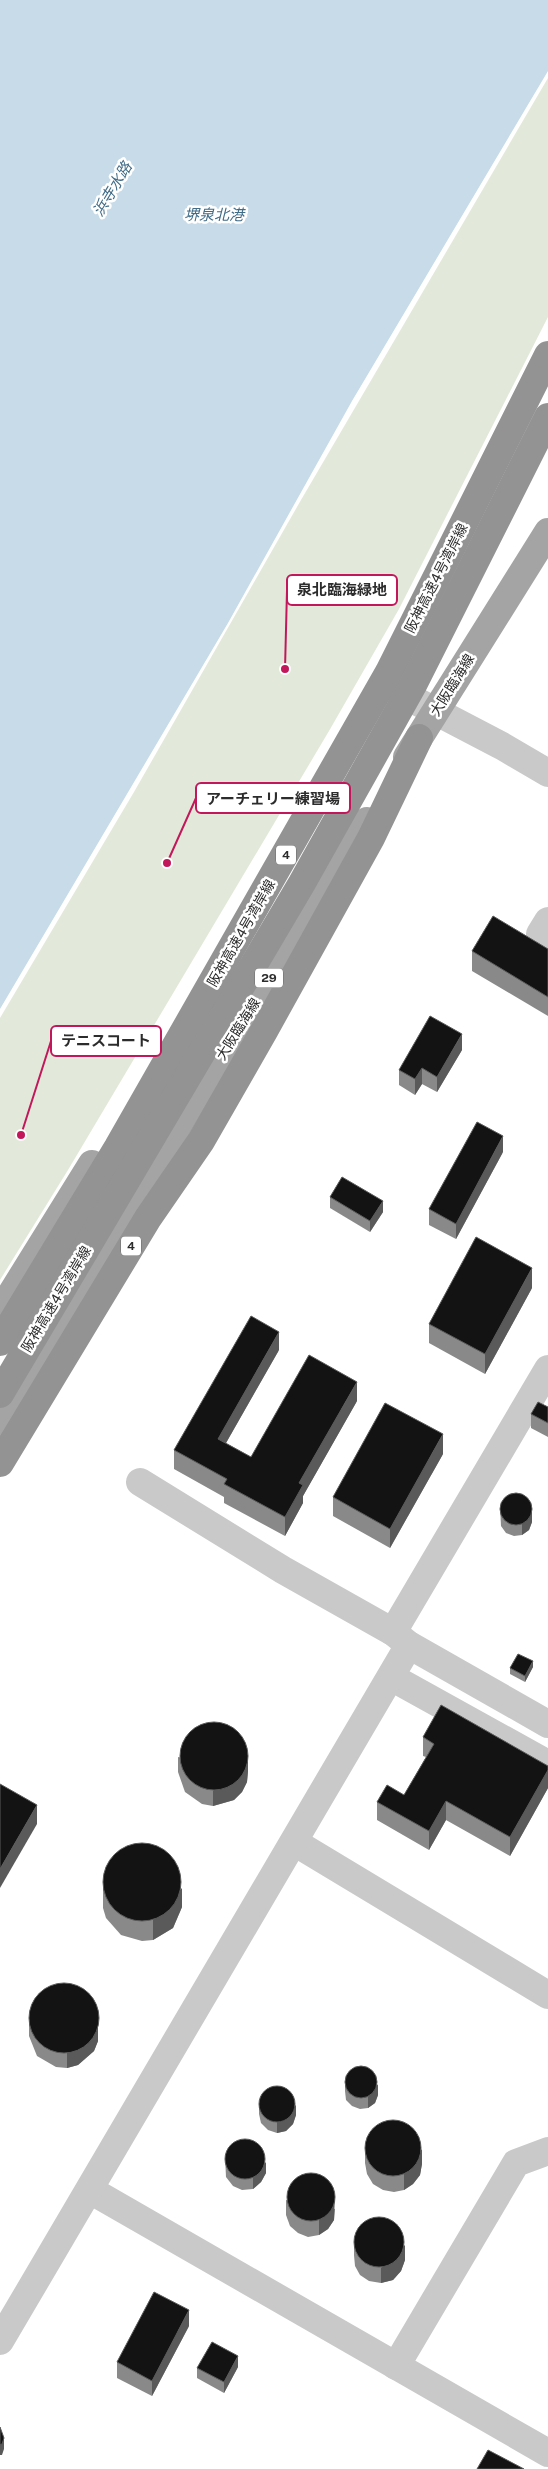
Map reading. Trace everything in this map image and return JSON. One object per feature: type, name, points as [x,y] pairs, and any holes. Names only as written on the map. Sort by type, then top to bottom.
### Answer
[{"type":"highway","name":"阪神高速4号湾岸線","points":[[0,1342],[118,1148],[389,672],[548,354]]},
{"type":"highway","name":"阪神高速4号湾岸線","points":[[0,1394],[302,883],[402,686],[548,417]]},
{"type":"highway","points":[[402,686],[465,605],[548,450]]},
{"type":"highway","name":"4","points":[[0,1463],[148,1218],[200,1141],[264,1031],[371,838],[419,738]]},
{"type":"main road","name":"大阪臨海線","points":[[0,1430],[199,1090],[548,532]]},
{"type":"main road","points":[[1,1310],[402,686]]},
{"type":"street","points":[[402,686],[436,711],[548,773]]},
{"type":"street","points":[[548,920],[540,934],[548,938]]},
{"type":"street","points":[[0,2341],[391,1677],[401,1638],[548,1369]]},
{"type":"street","points":[[140,1482],[283,1570],[548,1724]]},
{"type":"street","points":[[391,1677],[548,1764]]},
{"type":"street","points":[[294,1842],[544,1985]]},
{"type":"street","points":[[396,2366],[516,2164],[548,2151]]},
{"type":"street","points":[[90,2190],[548,2453]]},
{"type":"green space","points":[[548,78],[548,317],[399,609],[329,731],[68,1170],[0,1280],[0,1018],[134,792],[301,500]]},
{"type":"water","name":"堺泉北港","points":[[0,0],[548,0],[548,71],[352,401],[228,623],[0,1009]]},
{"type":"building","points":[[493,916],[548,949],[548,997],[472,951]]},
{"type":"building","points":[[430,1016],[462,1034],[437,1077],[422,1068],[415,1079],[399,1070]]},
{"type":"building","points":[[477,1122],[503,1136],[456,1224],[429,1209]]},
{"type":"building","points":[[342,1177],[383,1201],[370,1221],[330,1197]]},
{"type":"building","points":[[476,1237],[532,1268],[485,1354],[429,1324]]},
{"type":"building","points":[[251,1316],[279,1332],[218,1439],[251,1457],[309,1355],[357,1382],[299,1483],[303,1485],[285,1517],[224,1484],[227,1479],[174,1450]]},
{"type":"building","points":[[538,1402],[548,1407],[548,1423],[531,1414]]},
{"type":"building","points":[[385,1403],[443,1434],[390,1529],[333,1497]]},
{"type":"building","points":[[516,1493],[522,1494],[527,1498],[531,1503],[531,1515],[527,1520],[522,1524],[516,1525],[510,1524],[505,1520],[501,1515],[500,1509],[501,1503],[505,1498],[510,1494]]},
{"type":"building","points":[[518,1654],[533,1661],[525,1676],[510,1668]]},
{"type":"building","points":[[441,1705],[548,1766],[548,1770],[510,1837],[446,1801],[429,1831],[377,1802],[387,1785],[404,1795],[434,1744],[423,1737]]},
{"type":"building","points":[[214,1722],[227,1724],[238,1732],[246,1743],[248,1756],[246,1769],[238,1780],[227,1788],[214,1790],[201,1788],[190,1780],[182,1769],[180,1756],[182,1743],[190,1732],[201,1724]]},
{"type":"building","points":[[0,1784],[37,1805],[0,1869]]},
{"type":"building","points":[[142,1843],[157,1846],[170,1854],[178,1867],[181,1882],[178,1897],[170,1910],[157,1918],[142,1921],[127,1918],[114,1910],[106,1897],[103,1882],[106,1867],[114,1854],[127,1846]]},
{"type":"building","points":[[64,1983],[83,1989],[93,1999],[99,2018],[93,2037],[83,2047],[64,2053],[45,2047],[35,2037],[29,2018],[35,1999],[45,1989]]},
{"type":"building","points":[[361,2066],[373,2070],[377,2082],[373,2094],[361,2098],[349,2094],[345,2082],[349,2070]]},
{"type":"building","points":[[277,2086],[284,2087],[290,2091],[294,2097],[294,2111],[290,2117],[284,2121],[277,2122],[270,2121],[264,2117],[260,2111],[259,2104],[260,2097],[264,2091],[270,2087]]},
{"type":"building","points":[[387,2120],[399,2120],[409,2124],[417,2132],[421,2148],[417,2164],[409,2172],[399,2176],[387,2176],[377,2172],[369,2164],[365,2154],[365,2142],[369,2132],[377,2124]]},
{"type":"building","points":[[241,2139],[249,2139],[256,2142],[262,2148],[265,2159],[262,2170],[256,2176],[249,2179],[241,2179],[234,2176],[228,2170],[225,2163],[225,2155],[228,2148],[234,2142]]},
{"type":"building","points":[[306,2173],[316,2173],[328,2180],[335,2192],[335,2202],[328,2214],[316,2221],[306,2221],[298,2217],[291,2210],[287,2202],[287,2192],[291,2184],[298,2177]]},
{"type":"building","points":[[384,2217],[397,2224],[403,2232],[403,2252],[397,2260],[389,2266],[374,2267],[361,2260],[355,2252],[354,2237],[361,2224],[369,2218]]},
{"type":"building","points":[[154,2292],[189,2310],[152,2381],[117,2362]]},
{"type":"building","points":[[212,2342],[238,2356],[224,2382],[197,2368]]},
{"type":"building","points":[[0,2427],[4,2438],[0,2445]]},
{"type":"building","points":[[488,2450],[524,2469],[477,2469]]},
{"type":"place","name":"泉北臨海緑地","points":[[285,669]]},
{"type":"place","name":"アーチェリー練習場","points":[[167,863]]},
{"type":"place","name":"テニスコート","points":[[21,1135]]},
{"type":"water label","name":"浜寺水路","points":[[112,189]]}]
